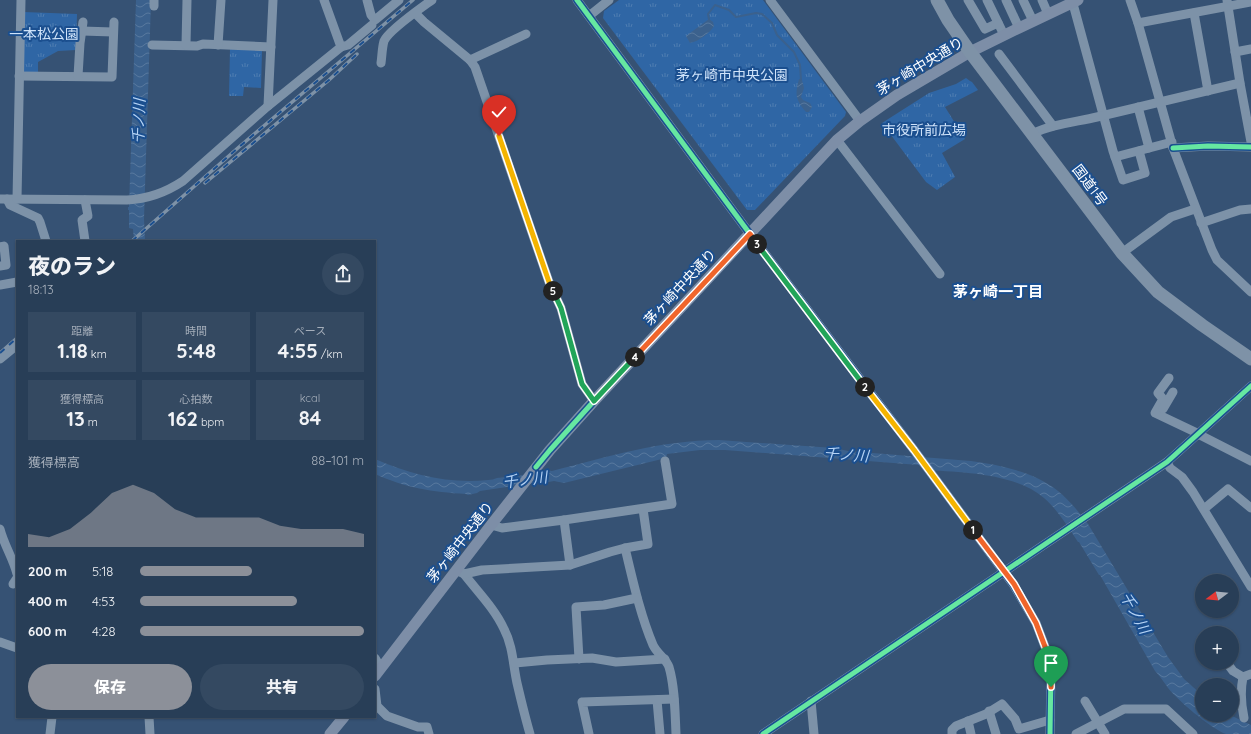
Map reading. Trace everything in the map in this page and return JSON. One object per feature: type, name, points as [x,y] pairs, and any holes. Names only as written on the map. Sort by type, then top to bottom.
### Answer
[{"type":"highway","name":"国道1号","points":[[937,0],[948,20],[970,52],[1122,253],[1158,292],[1251,359]]},
{"type":"main road","name":"茅ヶ崎中央通り","points":[[378,672],[460,572],[491,525],[550,450],[837,140],[860,121],[897,95],[970,52],[1048,14],[1069,2]]},
{"type":"main road","points":[[330,734],[343,718]]},
{"type":"street","points":[[17,199],[21,0]]},
{"type":"street","points":[[186,45],[187,0]]},
{"type":"street","points":[[218,45],[220,0]]},
{"type":"street","points":[[268,106],[273,0]]},
{"type":"street","points":[[324,0],[341,47]]},
{"type":"street","points":[[367,0],[371,15],[375,20],[399,0]]},
{"type":"street","points":[[381,63],[384,42],[387,37],[432,0]]},
{"type":"street","points":[[577,0],[838,352],[914,450],[1014,584],[1036,623],[1047,652],[1051,668],[1050,734]]},
{"type":"street","points":[[589,16],[609,0]]},
{"type":"street","points":[[770,0],[860,121]]},
{"type":"street","points":[[968,0],[985,29],[998,23]]},
{"type":"street","points":[[987,0],[1004,35]]},
{"type":"street","points":[[1006,0],[1019,28]]},
{"type":"street","points":[[1023,0],[1033,21]]},
{"type":"street","points":[[1042,0],[1048,14]]},
{"type":"street","points":[[1130,0],[1138,23],[1172,145],[1195,209],[1217,260],[1251,292]]},
{"type":"street","points":[[1069,2],[1123,180],[1145,173],[1139,150]]},
{"type":"street","points":[[1138,23],[1194,13],[1228,3],[1251,2]]},
{"type":"street","points":[[1228,3],[1240,83],[1251,142]]},
{"type":"street","points":[[415,13],[470,60],[475,67],[549,282],[561,308],[582,384],[594,401]]},
{"type":"street","points":[[1194,13],[1208,91]]},
{"type":"street","points":[[19,76],[112,77],[114,22]]},
{"type":"street","points":[[4,199],[127,200],[147,198],[165,192],[183,181],[268,106],[341,47],[348,45],[372,25]]},
{"type":"street","points":[[78,76],[82,27],[113,32]]},
{"type":"street","points":[[470,60],[526,34]]},
{"type":"street","points":[[152,45],[197,46],[203,44],[271,46]]},
{"type":"street","points":[[1235,52],[1251,49]]},
{"type":"street","points":[[999,54],[1053,126]]},
{"type":"street","points":[[1032,134],[1053,126],[1104,116],[1240,83]]},
{"type":"street","points":[[1138,107],[1149,148]]},
{"type":"street","points":[[837,140],[940,274]]},
{"type":"street","points":[[1115,156],[1149,148],[1172,145],[1251,147]]},
{"type":"street","points":[[4,199],[10,205],[38,218],[46,240]]},
{"type":"street","points":[[85,200],[88,216],[82,220],[85,240]]},
{"type":"street","points":[[1122,253],[1171,217],[1195,209]]},
{"type":"street","points":[[1201,223],[1240,210],[1251,210]]},
{"type":"street","points":[[0,247],[4,246],[6,266],[0,266]]},
{"type":"street","points":[[0,285],[16,282]]},
{"type":"street","points":[[0,359],[16,346]]},
{"type":"street","points":[[1169,378],[1158,393],[1163,399],[1156,413],[1251,461]]},
{"type":"street","points":[[763,734],[1092,511],[1167,462],[1251,386]]},
{"type":"street","points":[[1159,415],[1173,392]]},
{"type":"street","points":[[491,525],[502,528],[672,504],[665,461]]},
{"type":"street","points":[[1167,462],[1170,468],[1182,477],[1204,509],[1251,587]]},
{"type":"street","points":[[1204,509],[1228,489],[1251,508]]},
{"type":"street","points":[[460,572],[570,565],[610,552],[648,544],[643,508]]},
{"type":"street","points":[[564,520],[570,565]]},
{"type":"street","points":[[0,529],[3,540],[16,567]]},
{"type":"street","points":[[625,548],[637,598],[654,647],[669,666],[674,699],[676,734]]},
{"type":"street","points":[[460,572],[485,600],[505,630],[515,663],[517,681],[530,734]]},
{"type":"street","points":[[579,658],[576,607],[604,605],[637,598]]},
{"type":"street","points":[[0,642],[16,648]]},
{"type":"street","points":[[515,663],[579,658],[592,658],[621,662],[665,659]]},
{"type":"street","points":[[1232,670],[1247,675],[1241,690],[1241,704],[1244,718]]},
{"type":"street","points":[[376,698],[377,706],[384,711],[387,716],[418,728],[427,727],[429,734]]},
{"type":"street","points":[[589,734],[582,702],[674,699]]},
{"type":"street","points":[[657,700],[660,734]]},
{"type":"street","points":[[811,701],[814,734]]},
{"type":"street","points":[[1085,701],[1105,734]]},
{"type":"street","points":[[952,734],[952,730],[956,726],[986,714],[1002,704],[1015,719],[1019,731],[1050,720]]},
{"type":"street","points":[[1076,734],[1124,709],[1166,709],[1193,734]]},
{"type":"street","points":[[989,711],[996,734]]},
{"type":"street","points":[[50,734],[52,718]]},
{"type":"street","points":[[149,718],[150,734]]},
{"type":"street","points":[[968,721],[971,734]]},
{"type":"green space","name":"茅ヶ崎市中央公園","points":[[619,0],[763,0],[846,112],[845,116],[755,210],[747,210],[603,18],[604,11]]},
{"type":"green space","name":"一本松公園","points":[[23,12],[77,14],[76,50],[58,51],[38,62],[38,73],[20,72]]},
{"type":"green space","points":[[230,49],[262,50],[261,88],[244,87],[243,96],[229,96]]},
{"type":"green space","name":"市役所前広場","points":[[966,78],[972,82],[978,90],[945,107],[965,139],[942,153],[955,177],[937,190],[926,182],[882,123],[929,93],[956,84]]},
{"type":"water","name":"千ノ川","points":[[136,0],[151,0],[144,219],[145,240],[134,240],[133,229],[129,228]]},
{"type":"water","points":[[709,19],[713,22],[714,26],[712,29],[700,39],[690,43],[686,36]]},
{"type":"water","points":[[799,79],[802,80],[804,88],[801,97],[803,100],[810,103],[812,107],[809,112],[806,112],[798,100],[797,89]]},
{"type":"water","name":"千ノ川","points":[[719,440],[834,448],[848,451],[971,461],[1017,470],[1049,484],[1066,498],[1088,524],[1168,657],[1184,679],[1195,689],[1195,713],[1170,691],[1155,671],[1100,575],[1058,513],[1044,498],[1018,483],[987,475],[924,470],[919,465],[725,450],[700,450],[667,454],[666,458],[564,483],[554,481],[543,483],[539,482],[480,491],[468,495],[408,486],[376,474],[376,459],[402,470],[430,477],[459,481],[489,480],[519,476],[539,471],[552,471],[635,450],[677,443]]},
{"type":"water","points":[[1239,719],[1251,725],[1251,734],[1226,734],[1206,722],[1239,722]]},
{"type":"waterway","points":[[709,19],[708,14],[715,5],[729,10],[736,17],[756,13],[762,14],[772,23],[777,35],[794,52],[800,65],[801,80]]},
{"type":"railway","points":[[133,240],[239,147],[413,0]]},
{"type":"railway","points":[[205,183],[329,80],[357,54]]},
{"type":"railway","points":[[0,353],[16,339]]},
{"type":"cycle path","points":[[577,0],[750,234],[914,450],[1013,584],[1036,623],[1047,652],[1051,668],[1050,734]]},
{"type":"cycle path","points":[[1173,148],[1208,146],[1251,147]]},
{"type":"cycle path","points":[[536,467],[594,401],[750,234]]},
{"type":"cycle path","points":[[763,734],[1167,462],[1251,386]]},
{"type":"district","name":"茅ヶ崎一丁目","points":[[998,292]]},
{"type":"route","points":[[499,136],[549,282],[561,308],[582,384],[594,401],[750,234],[1014,584],[1041,635],[1051,668],[1051,687]]}]
